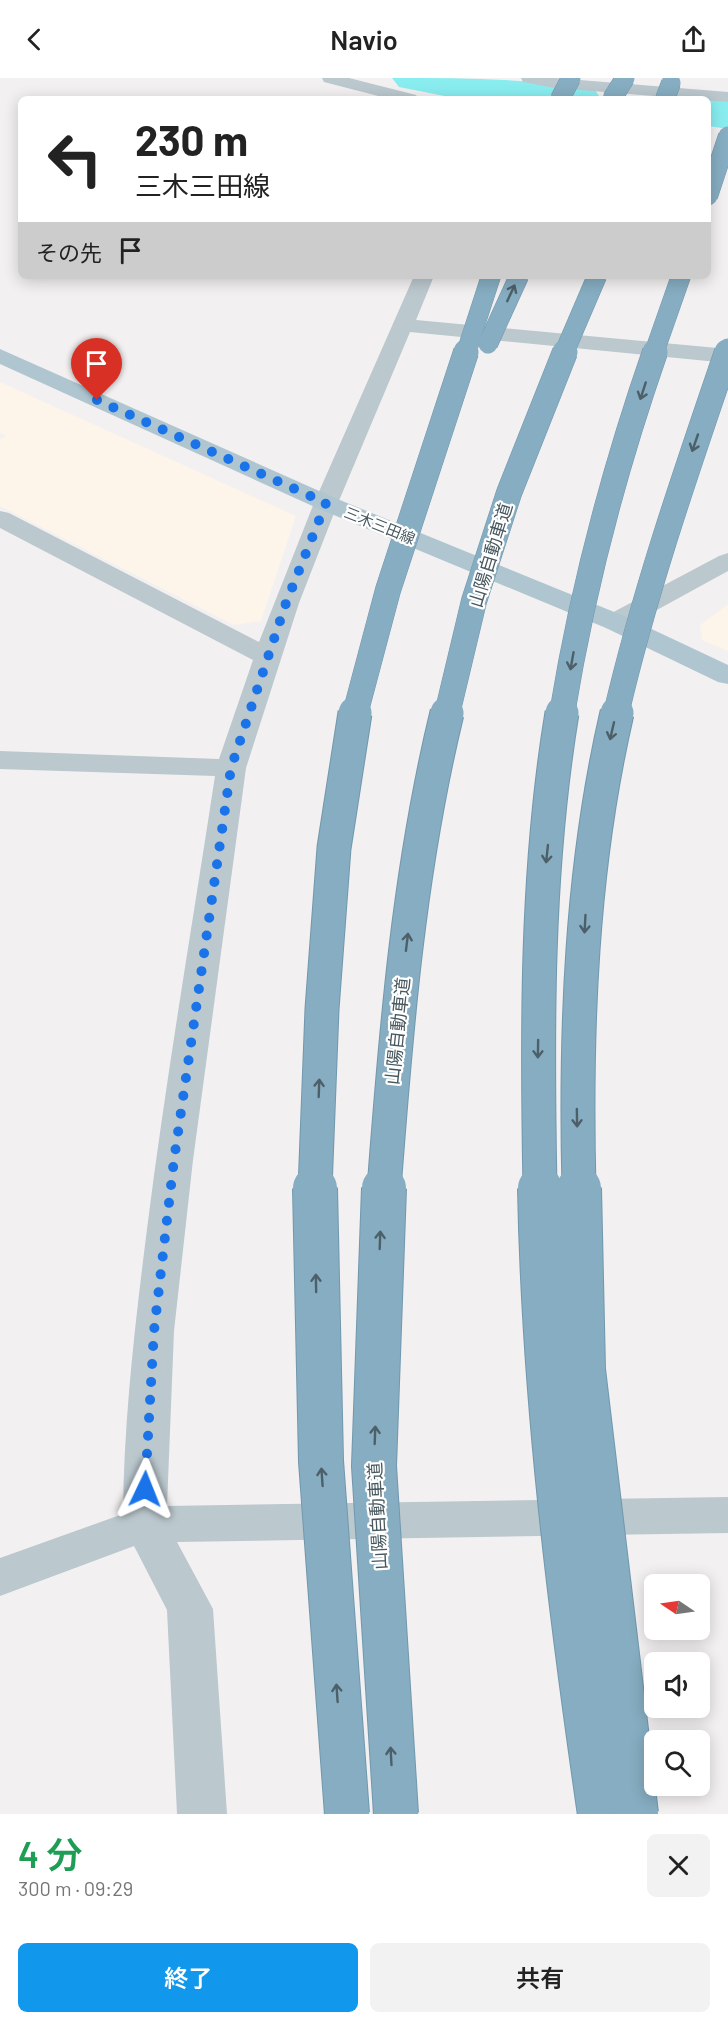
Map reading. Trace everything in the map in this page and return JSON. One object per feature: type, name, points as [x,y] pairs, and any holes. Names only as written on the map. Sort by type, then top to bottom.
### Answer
[{"type":"highway","points":[[562,96],[571,78]]},
{"type":"highway","points":[[614,96],[625,78]]},
{"type":"highway","points":[[711,187],[728,136]]},
{"type":"highway","points":[[347,1814],[321,1461],[314,1204],[322,1009],[334,848],[356,708],[388,590],[490,279]]},
{"type":"highway","points":[[426,479],[518,279]]},
{"type":"highway","name":"山陽自動車道","points":[[396,1814],[374,1466],[381,1230],[396,1029],[416,872],[445,721],[474,601],[509,493],[544,397],[596,279]]},
{"type":"highway","points":[[600,1814],[584,1706],[548,1370],[537,1110],[542,903],[558,739],[585,590],[618,468],[680,279]]},
{"type":"highway","points":[[636,1814],[582,1370],[577,1108],[586,901],[604,768],[630,654],[660,547],[728,348]]},
{"type":"main road","name":"三木三田線","points":[[0,356],[326,503],[615,622],[728,676]]},
{"type":"street","points":[[330,78],[399,96]]},
{"type":"street","points":[[529,78],[555,83],[728,97]]},
{"type":"street","points":[[711,154],[728,155]]},
{"type":"street","points":[[202,1814],[190,1609],[145,1524],[154,1331],[174,1160],[231,768],[268,657],[326,503],[423,279]]},
{"type":"street","points":[[404,325],[728,356]]},
{"type":"street","points":[[0,518],[268,657]]},
{"type":"street","points":[[615,622],[728,561]]},
{"type":"street","points":[[0,760],[231,768]]},
{"type":"street","points":[[0,1577],[145,1524],[728,1515]]},
{"type":"shaded area","points":[[0,382],[296,516],[261,621],[234,625],[0,506],[0,439],[6,436],[0,433]]},
{"type":"shaded area","points":[[728,604],[728,651],[702,640],[700,625]]},
{"type":"waterway","points":[[414,78],[491,91],[546,96]]},
{"type":"waterway","points":[[711,112],[728,115]]},
{"type":"route","points":[[97,400],[326,503],[286,603],[250,705],[231,768],[174,1160],[154,1331],[145,1489]]}]
